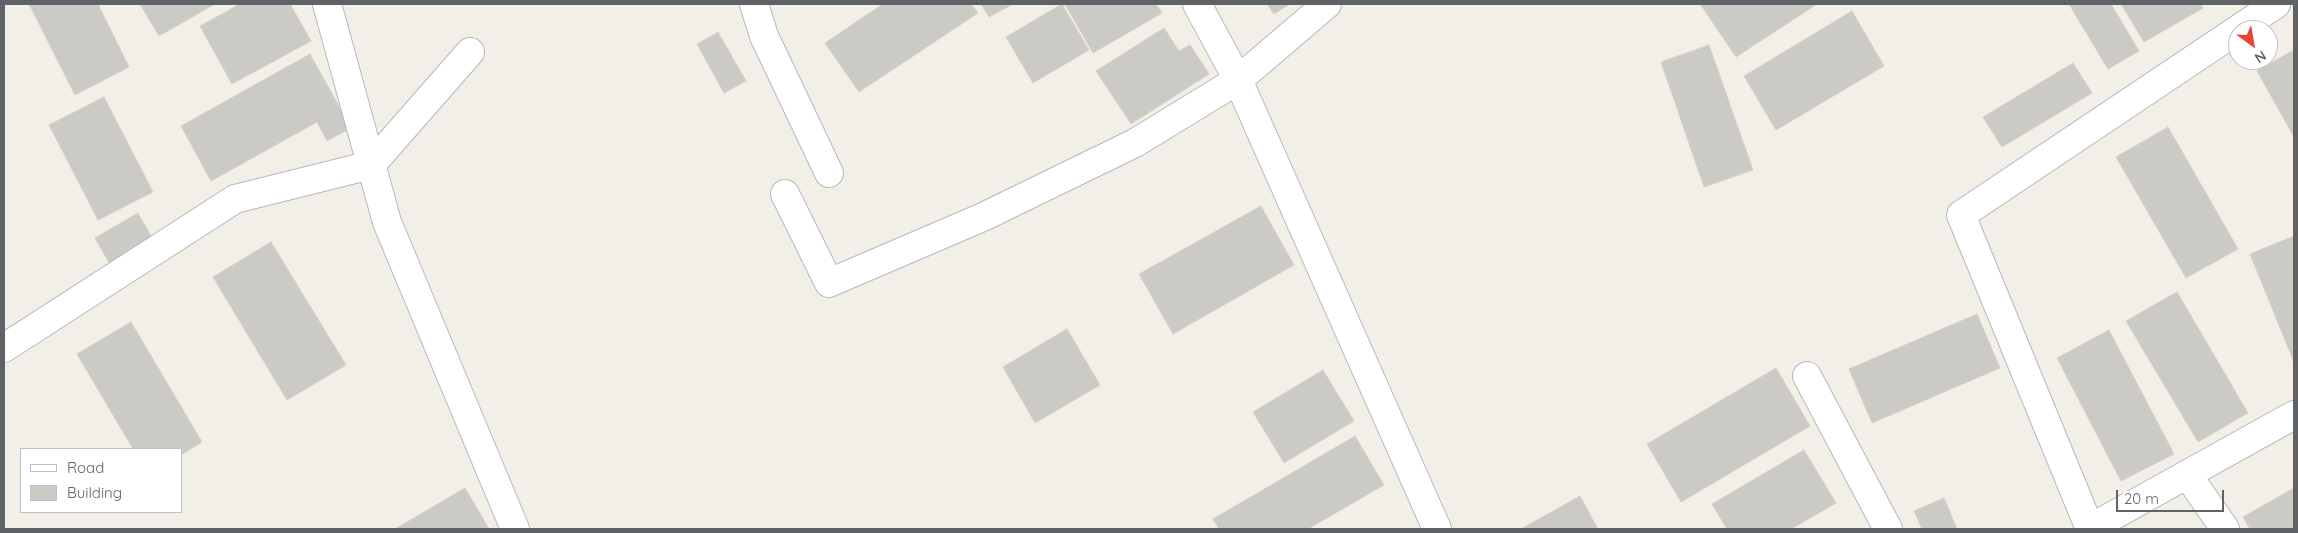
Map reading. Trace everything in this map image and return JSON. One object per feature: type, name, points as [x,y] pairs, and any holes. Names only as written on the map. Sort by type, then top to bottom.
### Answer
[{"type":"street","points":[[327,4],[387,222],[515,529]]},
{"type":"street","points":[[754,4],[764,36],[829,173]]},
{"type":"street","points":[[1197,4],[1238,80],[1437,529]]},
{"type":"street","points":[[785,194],[829,284],[984,217],[1135,144],[1238,80],[1327,4]]},
{"type":"street","points":[[2276,4],[1961,215],[2089,529],[2294,415]]},
{"type":"street","points":[[4,348],[235,198],[371,164],[470,52]]},
{"type":"street","points":[[1807,376],[1888,529]]},
{"type":"street","points":[[2187,474],[2225,529]]},
{"type":"building","points":[[29,4],[98,4],[129,67],[75,95]]},
{"type":"building","points":[[140,4],[215,4],[159,36]]},
{"type":"building","points":[[240,4],[290,4],[311,41],[232,84],[200,26]]},
{"type":"building","points":[[883,4],[971,4],[978,13],[859,92],[825,43]]},
{"type":"building","points":[[981,4],[1013,4],[989,17]]},
{"type":"building","points":[[1062,4],[1089,50],[1033,83],[1006,37]]},
{"type":"building","points":[[1065,4],[1156,4],[1162,13],[1093,53]]},
{"type":"building","points":[[1267,4],[1290,4],[1274,14]]},
{"type":"building","points":[[1817,4],[1736,57],[1701,5]]},
{"type":"building","points":[[2069,4],[2111,4],[2139,51],[2108,69]]},
{"type":"building","points":[[2121,4],[2200,4],[2203,8],[2144,42]]},
{"type":"building","points":[[1852,11],[1884,66],[1776,130],[1744,76]]},
{"type":"building","points":[[1164,28],[1179,51],[1190,45],[1209,74],[1131,124],[1096,71]]},
{"type":"building","points":[[718,32],[746,81],[724,93],[697,44]]},
{"type":"building","points":[[1709,45],[1753,170],[1704,187],[1661,62]]},
{"type":"building","points":[[2294,50],[2294,137],[2257,71],[2278,70],[2278,59]]},
{"type":"building","points":[[310,54],[351,128],[327,141],[317,122],[211,181],[181,126]]},
{"type":"building","points":[[2073,63],[2092,93],[2002,147],[1983,117]]},
{"type":"building","points":[[104,97],[153,192],[98,220],[49,125]]},
{"type":"building","points":[[2168,127],[2238,249],[2186,278],[2116,157]]},
{"type":"building","points":[[1261,206],[1294,265],[1173,334],[1139,274]]},
{"type":"building","points":[[138,213],[155,243],[112,268],[95,238]]},
{"type":"building","points":[[2294,236],[2294,362],[2250,254]]},
{"type":"building","points":[[271,242],[346,365],[287,400],[213,277]]},
{"type":"building","points":[[2177,292],[2248,413],[2198,442],[2126,321]]},
{"type":"building","points":[[1977,314],[2000,368],[1872,423],[1849,369]]},
{"type":"building","points":[[131,322],[202,442],[182,454],[182,448],[132,448],[77,354]]},
{"type":"building","points":[[1067,329],[1100,385],[1035,423],[1003,367]]},
{"type":"building","points":[[2109,330],[2174,454],[2121,481],[2057,358]]},
{"type":"building","points":[[1776,368],[1810,426],[1681,502],[1647,444]]},
{"type":"building","points":[[1323,370],[1354,421],[1284,463],[1253,412]]},
{"type":"building","points":[[1355,436],[1384,485],[1308,529],[1219,529],[1213,519]]},
{"type":"building","points":[[1804,450],[1836,503],[1791,529],[1727,529],[1712,504]]},
{"type":"building","points":[[465,488],[489,529],[395,529]]},
{"type":"building","points":[[2294,488],[2294,529],[2250,529],[2243,517]]},
{"type":"building","points":[[1580,496],[1598,529],[1521,529]]},
{"type":"building","points":[[1944,498],[1957,529],[1922,529],[1914,511]]}]
